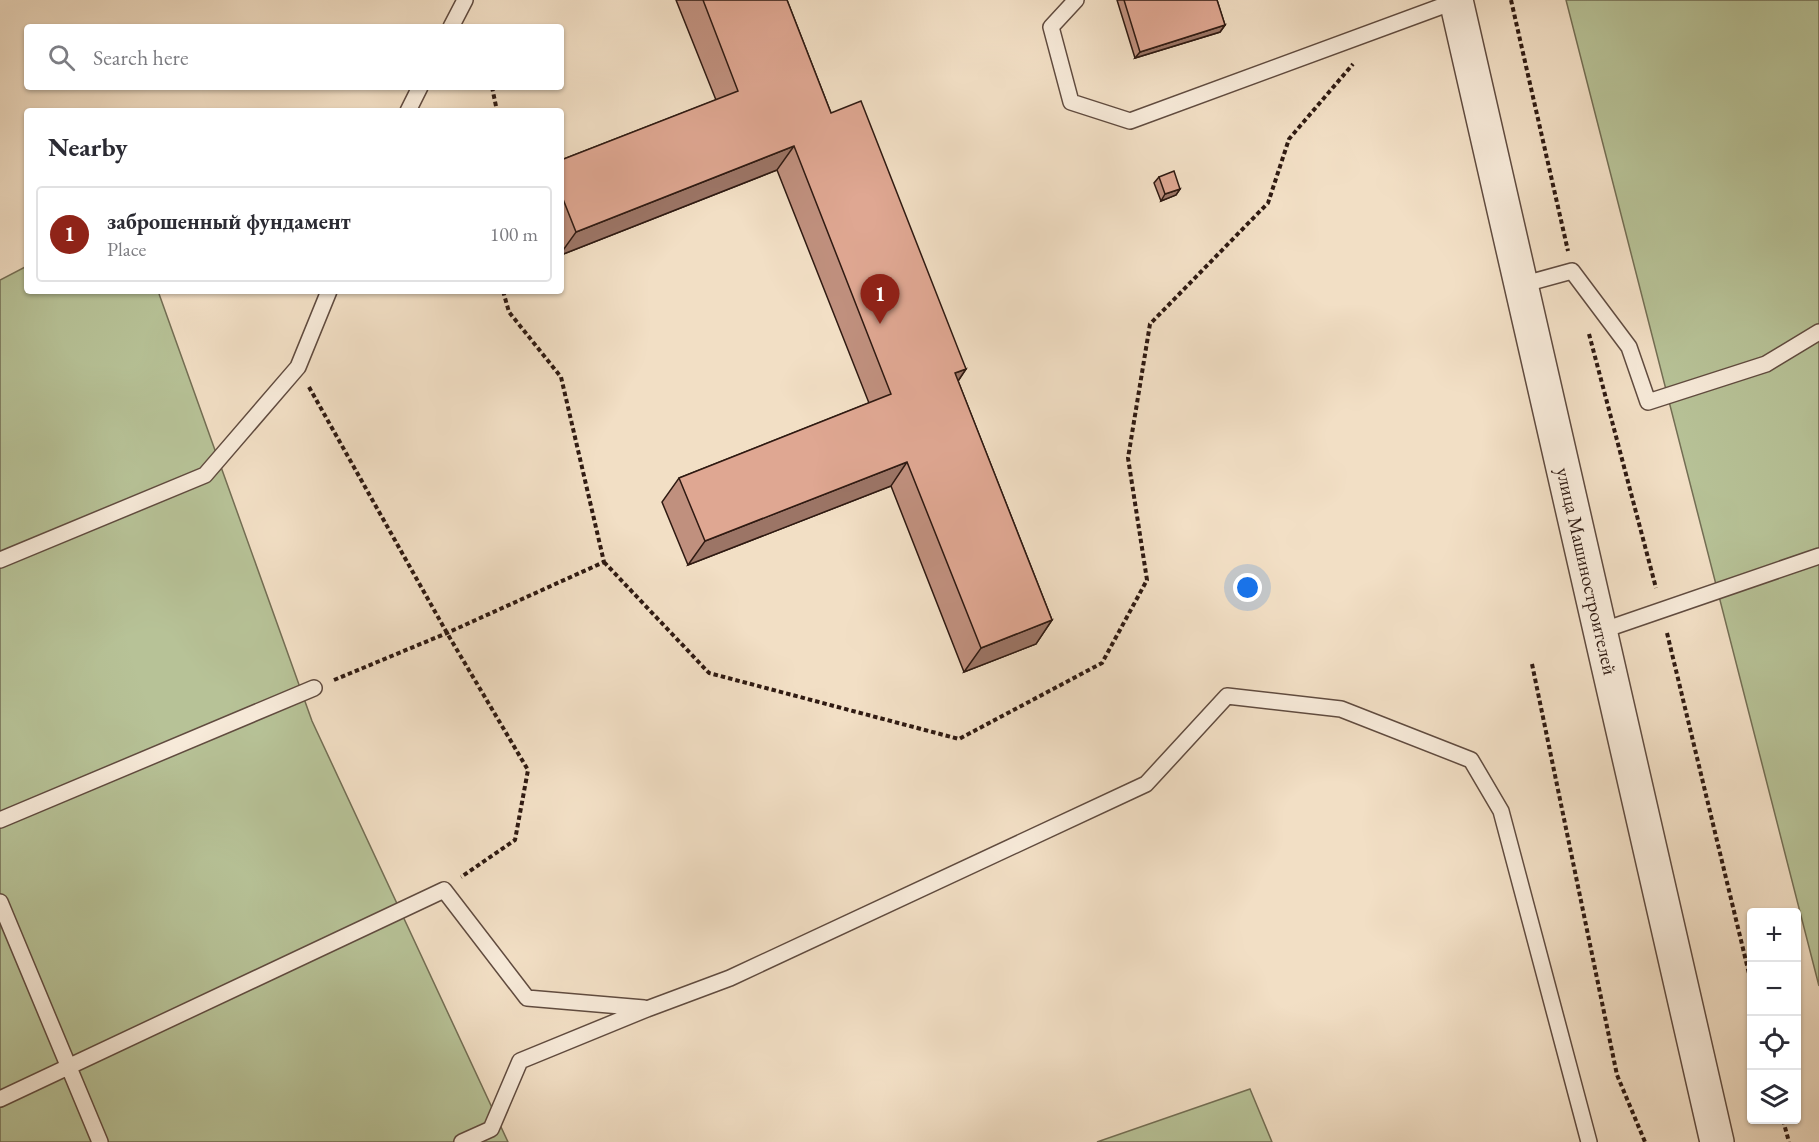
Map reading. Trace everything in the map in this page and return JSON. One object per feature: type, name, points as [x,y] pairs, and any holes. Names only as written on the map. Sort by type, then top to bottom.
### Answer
[{"type":"street","name":"улица Машиностроителей","points":[[1456,0],[1717,1142]]},
{"type":"lane","points":[[453,24],[465,0]]},
{"type":"lane","points":[[1076,0],[1051,27],[1071,102],[1130,121],[1456,0]]},
{"type":"lane","points":[[410,108],[418,90]]},
{"type":"lane","points":[[1521,285],[1572,271],[1629,347],[1648,402],[1766,364],[1819,332]]},
{"type":"lane","points":[[0,560],[205,475],[298,367],[328,294]]},
{"type":"lane","points":[[1601,631],[1819,556]]},
{"type":"lane","points":[[0,820],[314,688]]},
{"type":"lane","points":[[462,1142],[491,1129],[520,1061],[730,978],[1146,784],[1227,696],[1341,709],[1471,760],[1501,811],[1589,1142]]},
{"type":"lane","points":[[0,1099],[444,890],[527,998],[647,1009]]},
{"type":"lane","points":[[0,902],[100,1142]]},
{"type":"path","points":[[1511,0],[1572,271]]},
{"type":"path","points":[[504,294],[509,312],[561,377],[604,562],[709,673],[959,739],[1102,663],[1147,580],[1128,458],[1150,324],[1269,203],[1290,139],[1385,27]]},
{"type":"path","points":[[493,90],[496,108]]},
{"type":"path","points":[[1587,328],[1662,611],[1747,965]]},
{"type":"path","points":[[298,367],[447,633],[528,770],[515,840],[444,890]]},
{"type":"path","points":[[314,688],[447,633],[604,562]]},
{"type":"path","points":[[1532,664],[1617,1075],[1645,1142]]},
{"type":"path","points":[[1784,1124],[1789,1142]]},
{"type":"green space","points":[[1566,0],[1819,0],[1819,986],[1801,908],[1799,908]]},
{"type":"green space","points":[[24,268],[24,294],[159,294],[312,721],[508,1142],[0,1142],[0,280]]},
{"type":"green space","points":[[1250,1089],[1272,1142],[1097,1142]]},
{"type":"building","points":[[703,0],[787,0],[831,113],[861,101],[966,369],[955,373],[1052,620],[981,648],[907,462],[705,541],[679,478],[891,394],[794,146],[576,232],[564,202],[564,159],[738,91]]},
{"type":"building","points":[[1124,0],[1217,0],[1225,25],[1140,52]]},
{"type":"building","points":[[1174,171],[1180,189],[1165,194],[1159,177]]},
{"type":"place","name":"заброшенный фундамент","points":[[880,324]]}]
